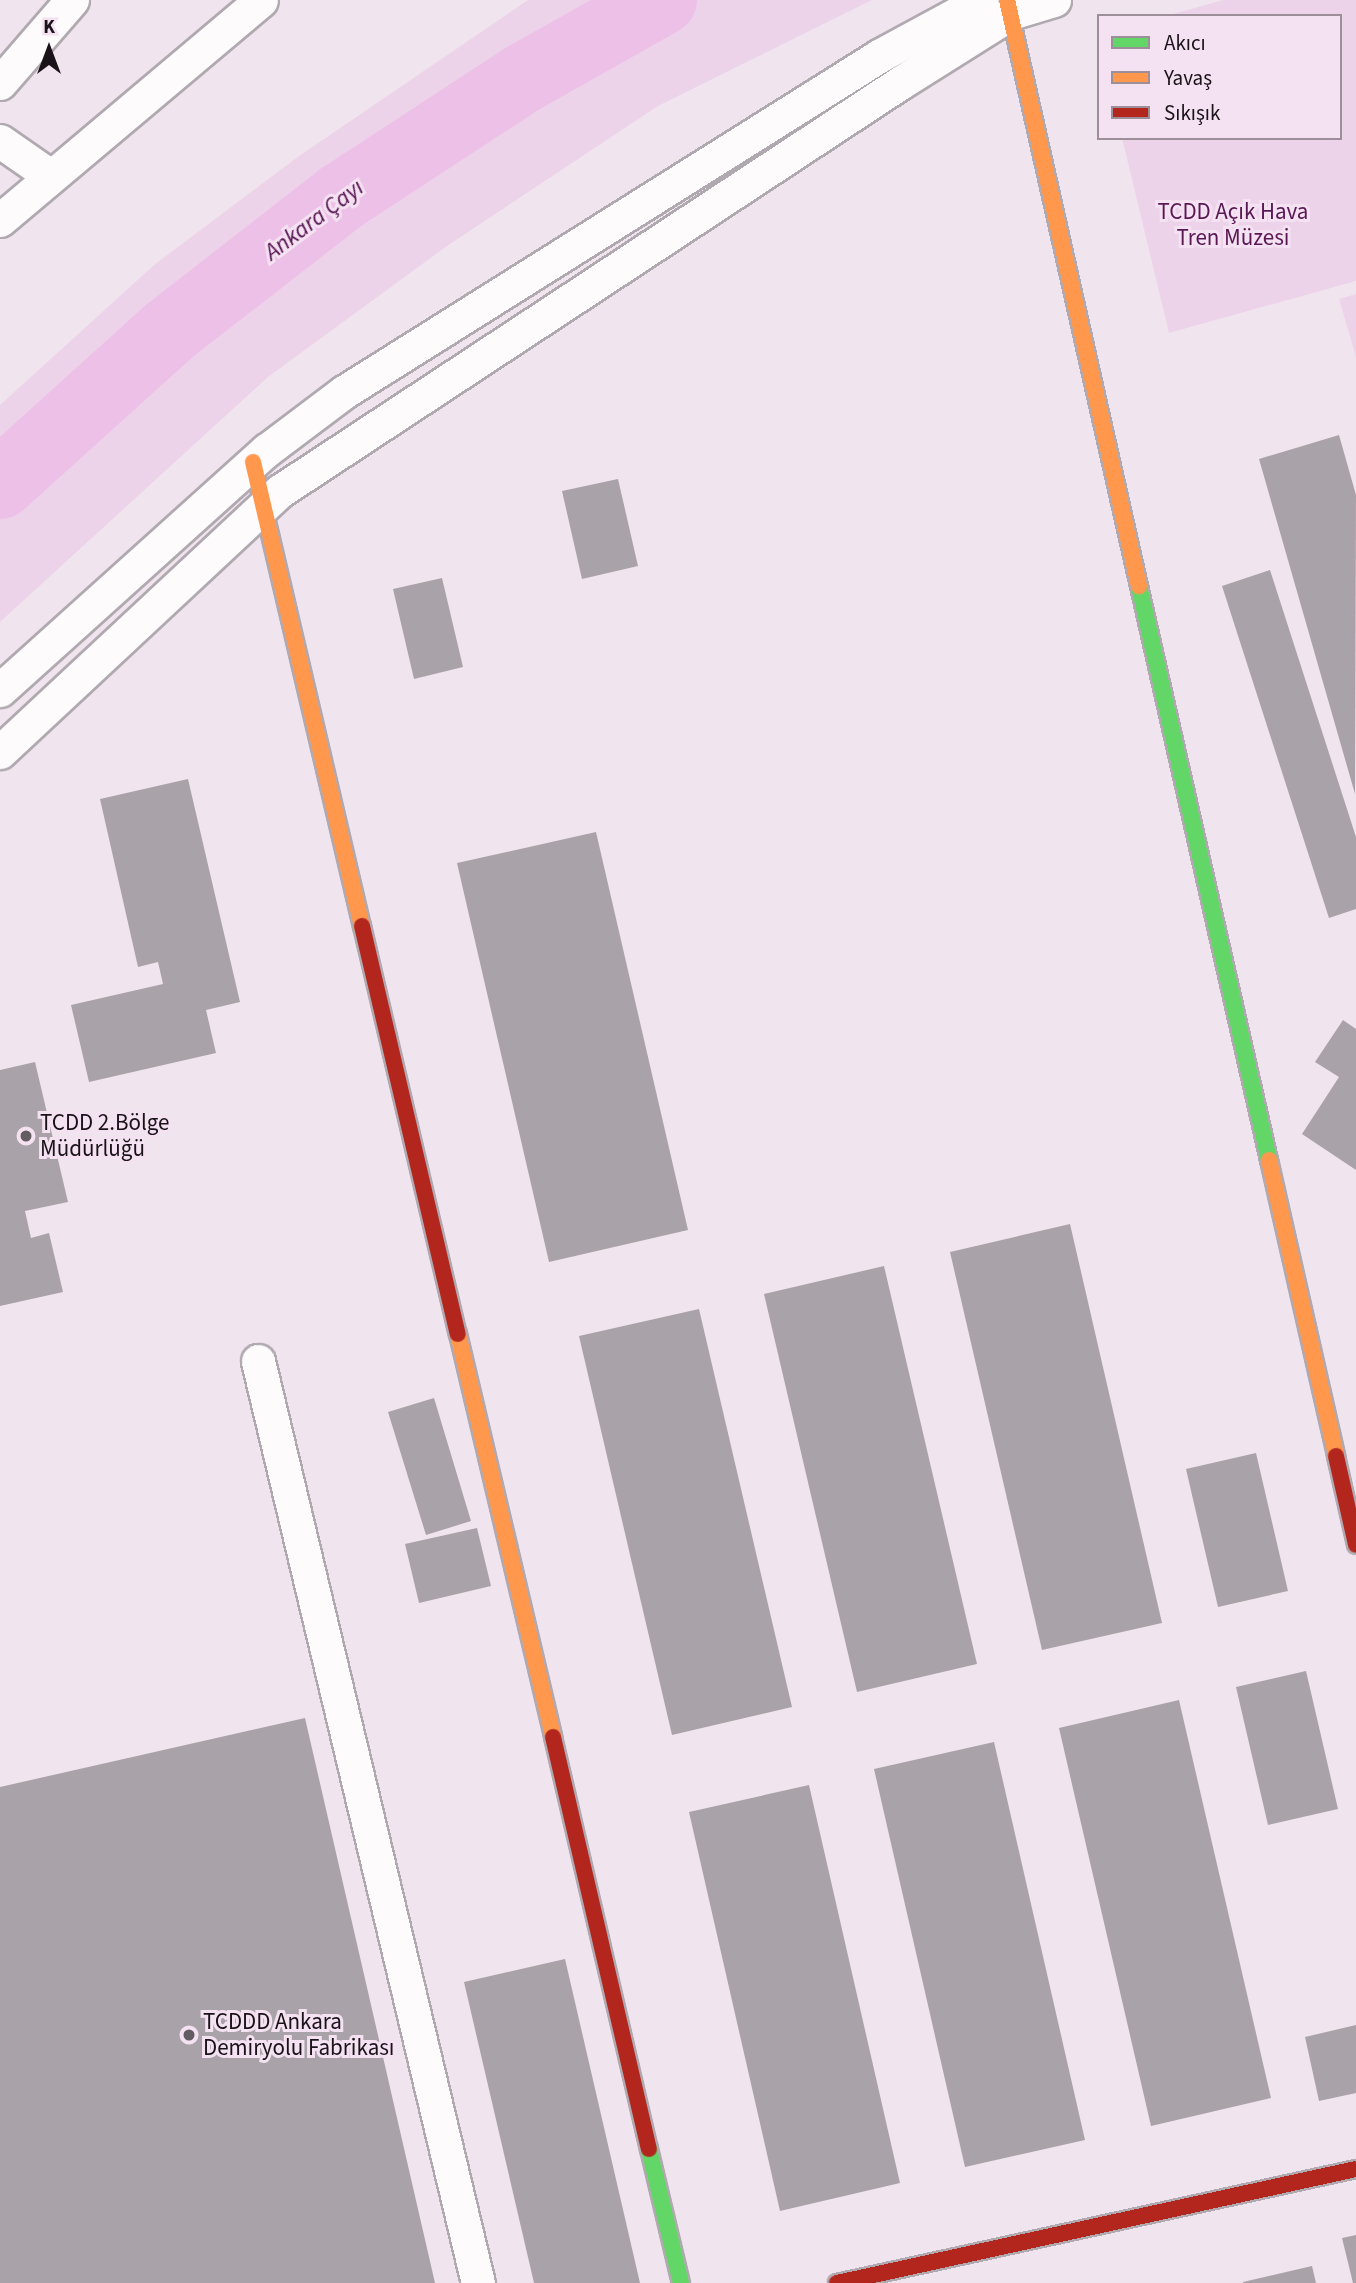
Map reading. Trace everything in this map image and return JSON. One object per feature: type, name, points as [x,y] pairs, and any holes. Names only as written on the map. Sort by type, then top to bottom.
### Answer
[{"type":"street","points":[[0,83],[72,0]]},
{"type":"street","points":[[0,220],[49,175],[261,0]]},
{"type":"street","points":[[0,690],[253,462],[344,392],[879,57],[1000,4],[1054,0]]},
{"type":"street","points":[[0,752],[280,491],[1000,4]]},
{"type":"street","points":[[1000,4],[1356,1545]]},
{"type":"street","points":[[0,141],[49,175]]},
{"type":"street","points":[[253,462],[681,2283]]},
{"type":"street","points":[[258,1361],[478,2283]]},
{"type":"street","points":[[837,2283],[1356,2169]]},
{"type":"green space","points":[[528,0],[872,0],[658,106],[447,246],[268,377],[0,622],[0,405],[154,265],[299,156]]},
{"type":"green space","name":"TCDD Açık Hava Tren Müzesi","points":[[1223,0],[1356,0],[1356,281],[1169,333],[1122,140],[1342,140],[1342,14],[1173,14]]},
{"type":"green space","points":[[1356,294],[1356,357],[1339,299]]},
{"type":"building","points":[[1339,435],[1356,495],[1355,794],[1259,459]]},
{"type":"building","points":[[618,479],[638,566],[582,579],[562,491]]},
{"type":"building","points":[[1270,570],[1356,837],[1356,909],[1329,918],[1222,586]]},
{"type":"building","points":[[442,578],[463,667],[414,679],[393,589]]},
{"type":"building","points":[[188,779],[240,1002],[206,1010],[216,1053],[89,1082],[71,1005],[163,984],[158,962],[138,967],[100,799]]},
{"type":"building","points":[[596,832],[688,1230],[549,1262],[457,863]]},
{"type":"building","points":[[1343,1020],[1356,1029],[1356,1170],[1302,1134],[1339,1077],[1315,1062]]},
{"type":"building","name":"TCDD 2.Bölge Müdürlüğü","points":[[35,1062],[68,1202],[25,1211],[31,1238],[49,1233],[63,1292],[0,1306],[0,1070]]},
{"type":"building","points":[[1070,1224],[1162,1623],[1042,1650],[950,1252]]},
{"type":"building","points":[[884,1266],[977,1664],[857,1692],[764,1294]]},
{"type":"building","points":[[699,1309],[792,1707],[672,1735],[579,1336]]},
{"type":"building","points":[[434,1398],[471,1521],[426,1535],[388,1412]]},
{"type":"building","points":[[1256,1453],[1288,1591],[1218,1607],[1186,1469]]},
{"type":"building","points":[[477,1528],[491,1586],[419,1603],[405,1544]]},
{"type":"building","points":[[1306,1671],[1338,1809],[1268,1825],[1236,1687]]},
{"type":"building","points":[[1179,1700],[1271,2098],[1151,2126],[1059,1728]]},
{"type":"building","name":"TCDDD Ankara Demiryolu Fabrikası","points":[[305,1718],[435,2283],[0,2283],[0,1787]]},
{"type":"building","points":[[994,1742],[1085,2140],[965,2167],[874,1769]]},
{"type":"building","points":[[809,1785],[900,2183],[780,2211],[689,1812]]},
{"type":"building","points":[[565,1959],[640,2283],[534,2283],[464,1982]]},
{"type":"building","points":[[1356,2025],[1356,2093],[1319,2101],[1305,2037]]},
{"type":"building","points":[[1356,2235],[1356,2283],[1353,2283],[1342,2238]]},
{"type":"building","points":[[1312,2266],[1316,2283],[1243,2283],[1243,2282]]},
{"type":"waterway","name":"Ankara Çayı","points":[[0,484],[168,332],[340,198],[520,80],[662,0]]},
{"type":"traffic: fast","points":[[1139,586],[1269,1160]]},
{"type":"traffic: fast","points":[[649,2149],[681,2283]]},
{"type":"traffic: slow","points":[[1007,0],[1139,586]]},
{"type":"traffic: slow","points":[[253,462],[362,926]]},
{"type":"traffic: slow","points":[[1269,1160],[1336,1456]]},
{"type":"traffic: slow","points":[[458,1334],[553,1737]]},
{"type":"traffic: jam","points":[[362,926],[458,1334]]},
{"type":"traffic: jam","points":[[1336,1456],[1356,1545]]},
{"type":"traffic: jam","points":[[553,1737],[649,2149]]},
{"type":"traffic: jam","points":[[837,2283],[1356,2169]]},
{"type":"place","name":"TCDD 2.Bölge Müdürlüğü","points":[[26,1136]]},
{"type":"place","name":"TCDDD Ankara Demiryolu Fabrikası","points":[[189,2035]]}]
